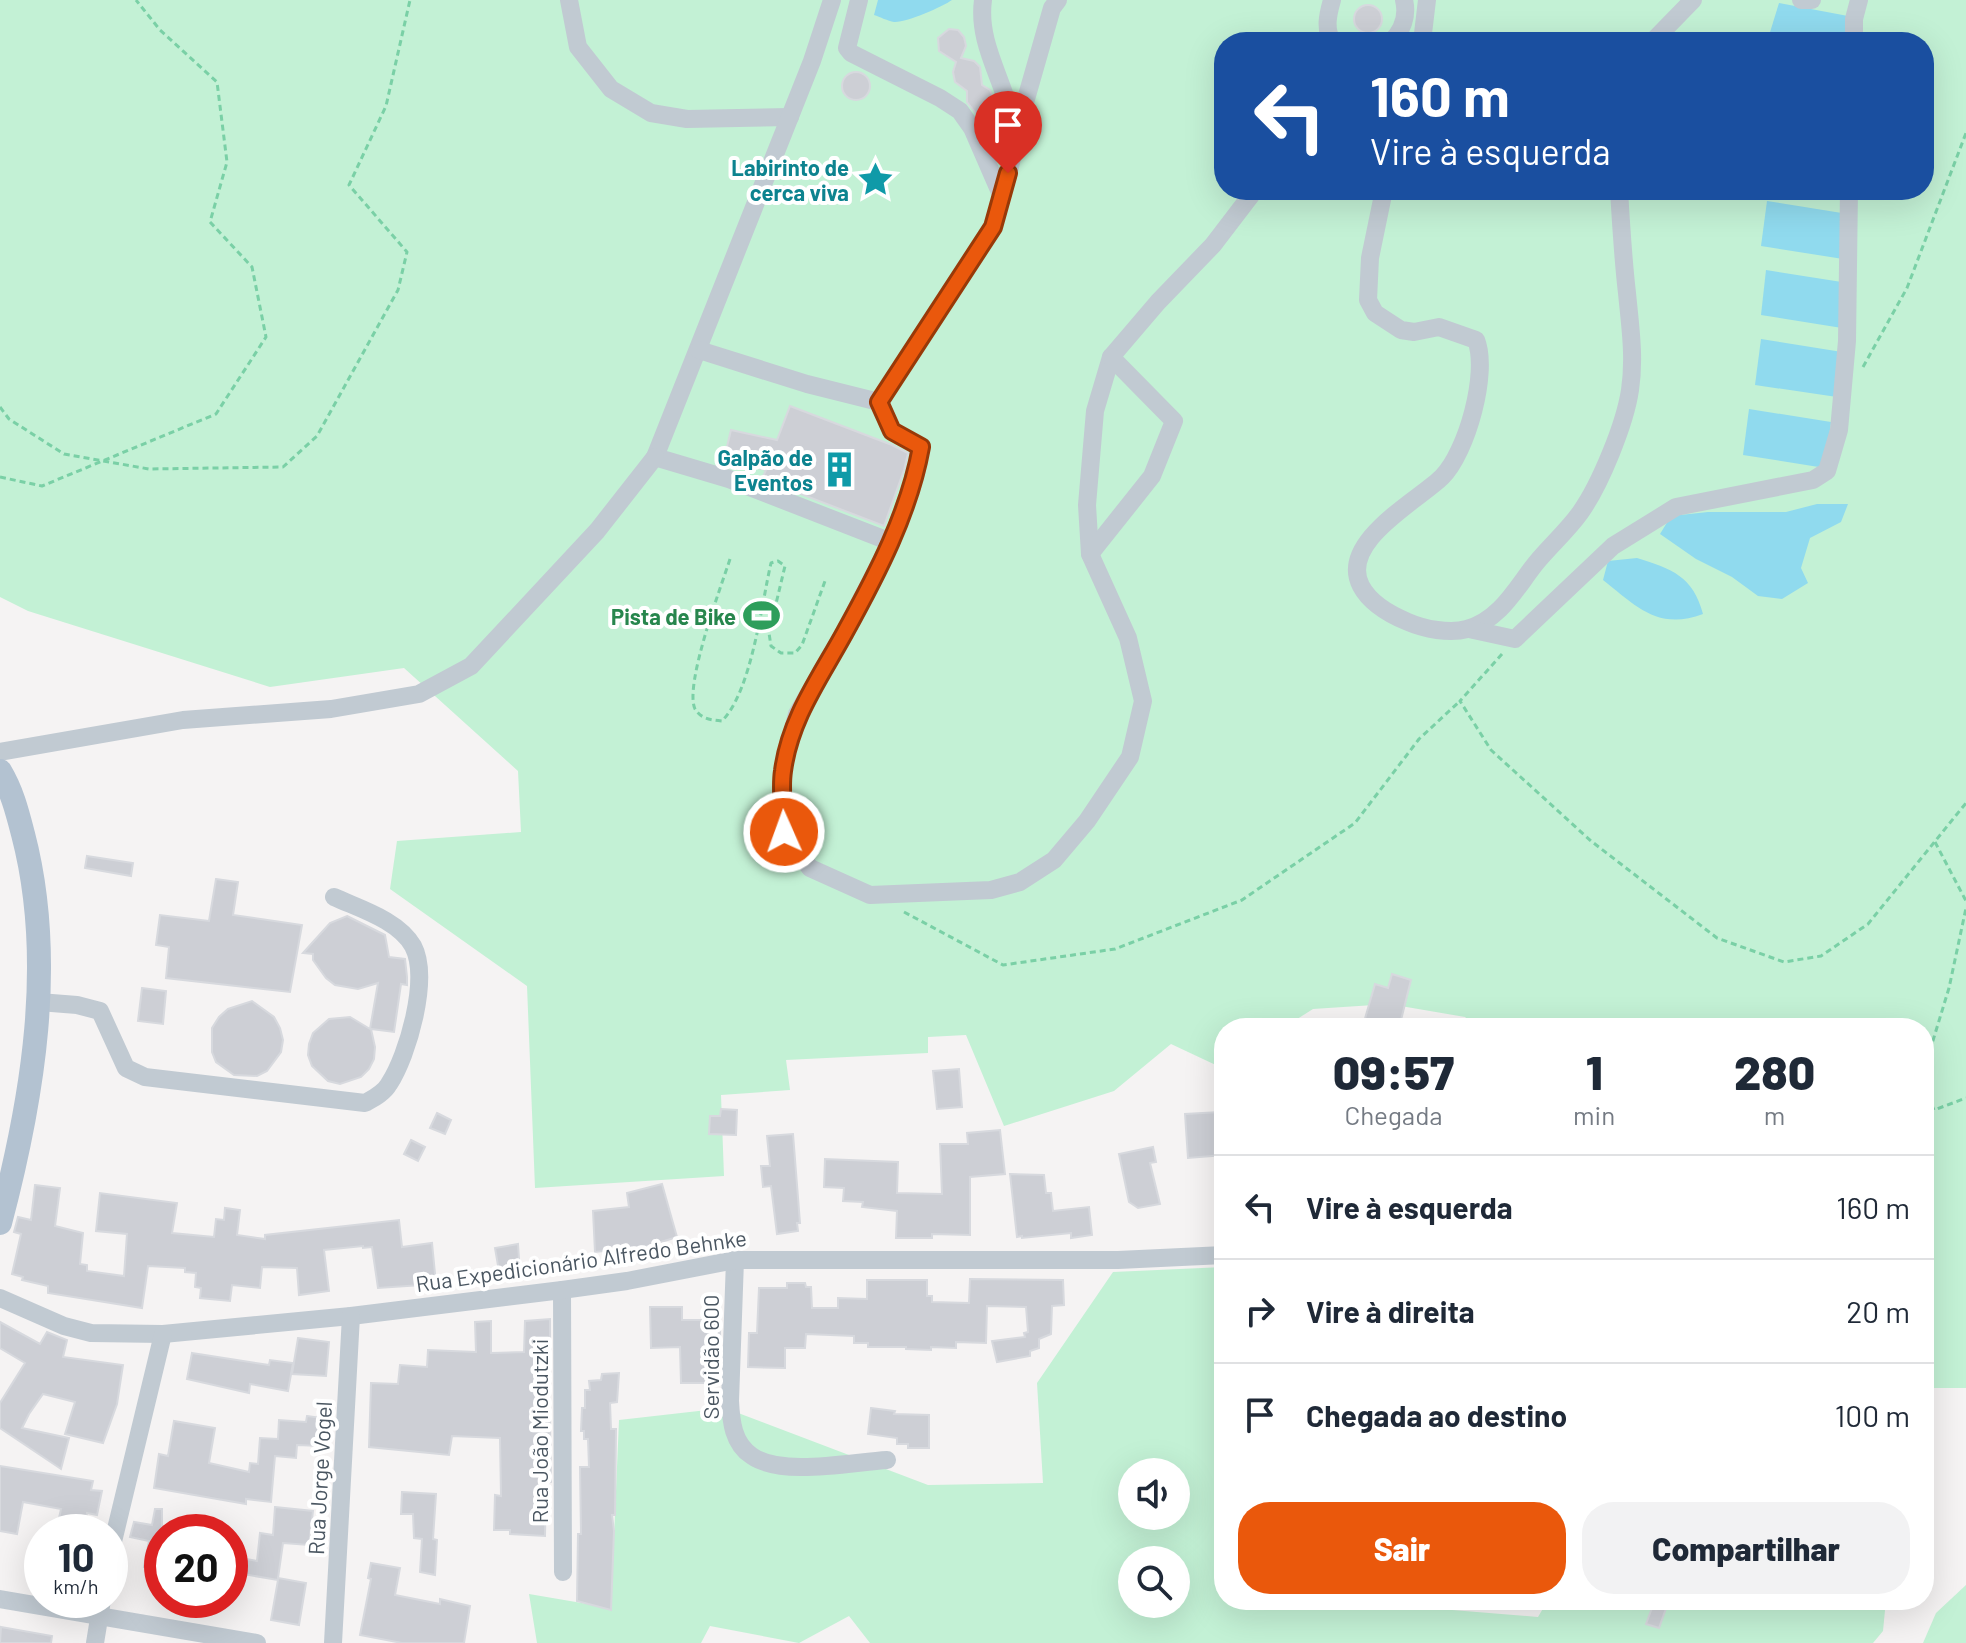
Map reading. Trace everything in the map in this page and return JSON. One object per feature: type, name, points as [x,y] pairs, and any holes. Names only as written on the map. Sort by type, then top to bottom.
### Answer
[{"type":"main road","points":[[0,771],[12,792],[31,864],[39,922],[39,1002],[30,1071],[0,1223]]},
{"type":"street","points":[[569,0],[578,47],[611,89],[651,113],[687,119],[790,117]]},
{"type":"street","points":[[0,752],[183,720],[331,709],[419,694],[471,666],[597,531],[655,457],[790,117],[832,0]]},
{"type":"street","points":[[859,0],[847,48],[851,53],[960,111],[972,128],[1002,197]]},
{"type":"street","points":[[983,0],[981,13],[985,43],[1011,118],[1014,140]]},
{"type":"street","points":[[879,402],[993,227],[1014,140],[1052,8],[1058,0]]},
{"type":"street","points":[[1329,32],[1327,25],[1332,0]]},
{"type":"street","points":[[1399,32],[1406,9],[1404,0]]},
{"type":"street","points":[[1423,32],[1427,0]]},
{"type":"street","points":[[1662,32],[1693,0]]},
{"type":"street","points":[[1801,0],[1812,0]]},
{"type":"street","points":[[1854,32],[1859,0]]},
{"type":"street","points":[[879,402],[892,431],[921,447],[916,473],[891,542],[797,714],[782,772],[784,832],[810,868],[870,895],[991,890],[1020,882],[1054,860],[1087,821],[1130,757],[1143,701],[1128,638],[1090,554],[1087,505],[1095,411],[1111,357],[1213,245],[1247,200]]},
{"type":"street","points":[[1382,200],[1370,258],[1368,300],[1375,313],[1401,330],[1414,332],[1439,327],[1476,340],[1480,373],[1471,419],[1444,476],[1390,517],[1366,544],[1358,566],[1360,585],[1375,603],[1395,617],[1416,626],[1454,631],[1469,629],[1515,639],[1613,546],[1676,507],[1813,480],[1827,471],[1839,430],[1847,341],[1849,200]]},
{"type":"street","points":[[1469,629],[1489,618],[1512,598],[1535,565],[1581,512],[1620,429],[1630,391],[1633,348],[1620,200]]},
{"type":"street","points":[[699,350],[807,384],[879,402]]},
{"type":"street","points":[[1090,554],[1152,476],[1174,421],[1111,357]]},
{"type":"street","points":[[655,457],[729,479],[891,542]]},
{"type":"street","points":[[39,1002],[77,1005],[100,1011],[126,1068],[145,1077],[365,1103],[378,1096],[389,1084],[410,1036],[418,995],[418,959],[412,944],[400,930],[334,897]]},
{"type":"street","name":"Rua Expedicionário Alfredo Behnke","points":[[0,1298],[64,1326],[91,1333],[163,1334],[351,1316],[562,1290],[735,1260],[1118,1260],[1214,1255]]},
{"type":"street","name":"Servidão 600","points":[[735,1260],[730,1401],[731,1424],[739,1443],[752,1457],[776,1465],[808,1467],[887,1460]]},
{"type":"street","name":"Rua João Miodutzki","points":[[562,1290],[563,1572]]},
{"type":"street","name":"Rua Jorge Vogel","points":[[333,1643],[351,1316]]},
{"type":"street","points":[[120,1514],[163,1334]]},
{"type":"street","points":[[0,1599],[24,1601]]},
{"type":"street","points":[[128,1615],[257,1643]]},
{"type":"street","points":[[95,1643],[99,1618]]},
{"type":"path","points":[[0,477],[42,486],[216,414],[266,337],[252,267],[210,222],[227,162],[217,82],[160,30],[136,0]]},
{"type":"path","points":[[0,407],[9,419],[64,454],[149,469],[283,467],[317,436],[398,290],[407,252],[349,185],[386,106],[410,0]]},
{"type":"path","points":[[1863,368],[1907,288],[1966,133]]},
{"type":"path","points":[[730,559],[698,662],[692,695],[696,711],[708,720],[722,721],[731,712],[746,676],[771,563],[778,561],[785,566],[769,633],[771,646],[781,653],[795,653],[802,645],[825,581]]},
{"type":"path","points":[[870,895],[1003,965],[1115,949],[1242,900],[1355,823],[1419,739],[1460,701],[1515,639]]},
{"type":"path","points":[[1460,701],[1491,750],[1591,841],[1717,938],[1784,962],[1821,956],[1868,924],[1966,803]]},
{"type":"path","points":[[1935,842],[1966,901]]},
{"type":"path","points":[[1934,1037],[1949,988],[1966,908]]},
{"type":"path","points":[[1934,1110],[1966,1098]]},
{"type":"green space","points":[[0,0],[1966,0],[1966,1388],[1934,1388],[1934,1018],[1466,1018],[1389,1004],[1313,1009],[1299,1018],[1214,1018],[1214,1064],[1171,1044],[1114,1091],[1004,1126],[966,1035],[928,1037],[928,1053],[786,1060],[790,1090],[721,1095],[724,1176],[535,1188],[527,986],[390,889],[397,841],[521,832],[518,771],[404,668],[270,687],[28,611],[0,597]]},
{"type":"green space","points":[[1214,1267],[1214,1610],[1452,1610],[1538,1617],[1542,1610],[1885,1610],[1883,1631],[1873,1643],[870,1643],[849,1616],[799,1643],[710,1626],[701,1643],[537,1643],[529,1594],[611,1608],[619,1420],[725,1408],[928,1485],[1043,1483],[1037,1383],[1113,1272]]},
{"type":"green space","points":[[1966,1585],[1966,1643],[1923,1643],[1936,1613]]},
{"type":"water","points":[[878,0],[952,0],[915,17],[894,22],[874,15]]},
{"type":"water","points":[[1779,3],[1848,16],[1846,32],[1770,32]]},
{"type":"water","points":[[1767,201],[1848,214],[1843,259],[1761,246]]},
{"type":"water","points":[[1766,270],[1848,283],[1842,328],[1761,315]]},
{"type":"water","points":[[1761,339],[1842,352],[1837,397],[1755,385]]},
{"type":"water","points":[[1749,409],[1831,422],[1825,468],[1743,455]]},
{"type":"water","points":[[1817,504],[1848,504],[1841,522],[1810,538],[1801,568],[1808,583],[1782,599],[1758,596],[1660,534],[1671,516],[1708,512],[1786,512]]},
{"type":"water","points":[[1637,558],[1661,566],[1687,582],[1703,614],[1673,620],[1660,618],[1637,607],[1603,580],[1608,561]]},
{"type":"building","points":[[1363,6],[1373,6],[1381,14],[1381,24],[1373,32],[1363,32],[1355,24],[1355,14]]},
{"type":"building","points":[[949,29],[958,30],[964,37],[966,46],[961,58],[974,61],[980,67],[982,85],[990,90],[996,106],[993,112],[998,116],[1000,145],[993,146],[984,119],[967,102],[967,91],[955,82],[953,72],[956,62],[939,51],[938,38]]},
{"type":"building","points":[[856,72],[866,76],[870,86],[866,96],[856,100],[846,96],[842,86],[846,76]]},
{"type":"building","name":"Galpão de Eventos","points":[[790,406],[908,453],[884,526],[762,479],[766,470],[724,459],[731,430],[777,440]]},
{"type":"building","points":[[87,856],[133,863],[131,876],[85,868]]},
{"type":"building","points":[[216,879],[238,882],[233,915],[302,925],[290,992],[166,978],[169,947],[156,945],[160,915],[209,921]]},
{"type":"building","points":[[347,916],[385,935],[389,957],[405,959],[407,985],[401,984],[394,1032],[371,1029],[375,1047],[369,1069],[361,1077],[340,1084],[328,1081],[312,1066],[308,1055],[313,1033],[329,1019],[350,1017],[370,1029],[378,983],[358,989],[335,985],[313,960],[313,954],[303,953],[330,923]]},
{"type":"building","points":[[1392,974],[1411,980],[1402,1018],[1365,1018],[1375,984],[1388,988]]},
{"type":"building","points":[[142,988],[166,991],[163,1024],[138,1021]]},
{"type":"building","points":[[252,1001],[274,1017],[283,1040],[281,1052],[267,1071],[257,1076],[234,1075],[216,1062],[212,1052],[212,1028],[228,1009]]},
{"type":"building","points":[[959,1069],[962,1107],[937,1109],[933,1071]]},
{"type":"building","points":[[721,1109],[737,1110],[736,1135],[709,1134],[710,1116],[720,1116]]},
{"type":"building","points":[[1214,1112],[1214,1156],[1188,1158],[1185,1114]]},
{"type":"building","points":[[437,1113],[451,1120],[445,1134],[430,1128]]},
{"type":"building","points":[[1000,1130],[1005,1174],[970,1177],[970,1235],[932,1234],[932,1238],[896,1238],[897,1211],[862,1207],[863,1202],[843,1201],[844,1188],[824,1187],[825,1159],[898,1162],[897,1193],[942,1194],[940,1144],[968,1144],[967,1133]]},
{"type":"building","points":[[793,1134],[800,1223],[797,1223],[798,1231],[777,1234],[771,1186],[763,1187],[761,1166],[770,1166],[767,1136]]},
{"type":"building","points":[[411,1140],[425,1147],[418,1161],[404,1154]]},
{"type":"building","points":[[1153,1147],[1156,1162],[1150,1163],[1160,1204],[1138,1208],[1129,1202],[1119,1154]]},
{"type":"building","points":[[1010,1174],[1044,1175],[1046,1193],[1051,1193],[1053,1211],[1089,1207],[1092,1235],[1071,1238],[1071,1233],[1017,1237]]},
{"type":"building","points":[[662,1184],[677,1237],[645,1247],[595,1252],[593,1211],[629,1207],[627,1193]]},
{"type":"building","points":[[35,1185],[60,1188],[55,1226],[83,1233],[80,1264],[87,1265],[87,1271],[124,1276],[127,1234],[96,1231],[100,1193],[177,1203],[172,1233],[214,1237],[216,1219],[224,1220],[225,1208],[240,1210],[237,1235],[265,1239],[265,1235],[399,1220],[402,1247],[432,1243],[436,1284],[378,1288],[372,1247],[363,1246],[324,1250],[329,1291],[299,1295],[297,1268],[262,1267],[260,1288],[232,1285],[230,1301],[200,1298],[201,1288],[195,1287],[196,1273],[185,1272],[185,1268],[148,1266],[142,1308],[48,1293],[48,1286],[22,1280],[23,1277],[12,1274],[21,1234],[14,1232],[18,1217],[31,1220]]},
{"type":"building","points":[[518,1244],[520,1274],[500,1277],[495,1248]]},
{"type":"building","points":[[970,1279],[1063,1280],[1064,1305],[1052,1306],[1051,1334],[1039,1339],[1039,1348],[1030,1351],[1030,1356],[997,1362],[992,1341],[1025,1337],[1024,1333],[1028,1332],[1026,1307],[987,1306],[986,1343],[956,1342],[956,1348],[906,1349],[868,1347],[868,1343],[854,1343],[854,1336],[806,1334],[805,1348],[785,1348],[785,1368],[748,1367],[749,1333],[757,1333],[759,1288],[787,1288],[787,1283],[805,1283],[806,1287],[811,1287],[812,1308],[838,1308],[838,1298],[867,1299],[867,1280],[927,1280],[927,1296],[932,1296],[932,1302],[969,1303]]},
{"type":"building","points":[[650,1307],[682,1307],[682,1320],[720,1320],[720,1346],[711,1347],[712,1383],[681,1383],[680,1347],[651,1348]]},
{"type":"building","points":[[550,1319],[550,1381],[539,1382],[539,1417],[550,1417],[551,1482],[546,1483],[545,1536],[494,1530],[495,1495],[501,1496],[500,1438],[452,1436],[449,1455],[369,1447],[371,1383],[398,1384],[400,1365],[427,1367],[428,1350],[476,1352],[475,1322],[491,1321],[491,1353],[524,1352],[525,1321]]},
{"type":"building","points":[[0,1322],[40,1344],[47,1332],[67,1340],[63,1357],[123,1365],[117,1404],[103,1443],[65,1434],[75,1402],[43,1394],[29,1414],[22,1428],[69,1438],[61,1469],[0,1428],[0,1403],[25,1363],[0,1348]]},
{"type":"building","points":[[298,1338],[329,1342],[326,1376],[292,1374]]},
{"type":"building","points":[[192,1353],[269,1365],[270,1360],[293,1363],[288,1391],[250,1384],[249,1393],[187,1379]]},
{"type":"building","points":[[619,1373],[617,1402],[610,1403],[611,1429],[616,1429],[611,1610],[577,1601],[578,1534],[581,1534],[580,1467],[589,1467],[588,1439],[584,1439],[584,1431],[581,1431],[582,1408],[585,1408],[585,1390],[590,1390],[589,1381],[601,1380],[602,1374]]},
{"type":"building","points":[[871,1408],[895,1411],[894,1414],[929,1415],[929,1448],[908,1448],[908,1444],[897,1444],[897,1438],[868,1434]]},
{"type":"building","points":[[307,1416],[322,1418],[320,1446],[297,1445],[296,1458],[275,1456],[271,1502],[246,1499],[246,1504],[154,1488],[159,1454],[168,1456],[174,1421],[215,1428],[209,1463],[249,1472],[250,1463],[258,1464],[260,1438],[278,1439],[279,1420],[306,1422]]},
{"type":"building","points":[[0,1466],[93,1481],[91,1490],[102,1491],[97,1514],[60,1514],[61,1509],[23,1502],[17,1534],[0,1531]]},
{"type":"building","points":[[402,1492],[436,1494],[433,1539],[437,1540],[435,1575],[420,1572],[422,1539],[414,1538],[413,1514],[401,1514]]},
{"type":"building","points":[[275,1507],[313,1511],[309,1545],[283,1543],[278,1578],[306,1583],[299,1625],[271,1620],[278,1580],[248,1575],[248,1559],[257,1561],[260,1533],[273,1535]]},
{"type":"building","points":[[134,1522],[144,1524],[144,1540],[130,1537]]},
{"type":"building","points":[[371,1563],[400,1568],[395,1595],[440,1604],[440,1599],[470,1606],[464,1643],[402,1643],[360,1635],[371,1579],[368,1578]]},
{"type":"building","points":[[1651,1610],[1665,1610],[1659,1628],[1646,1624]]},
{"type":"building","points":[[1,1627],[52,1636],[51,1643],[0,1643]]},
{"type":"place","name":"Labirinto de cerca viva","points":[[875,180]]},
{"type":"place","name":"Galpão de Eventos","points":[[839,470]]},
{"type":"place","name":"Pista de Bike","points":[[762,616]]},
{"type":"route","points":[[784,832],[782,772],[797,714],[871,584],[891,542],[916,473],[921,447],[892,431],[879,402],[993,227],[1008,173]]}]
